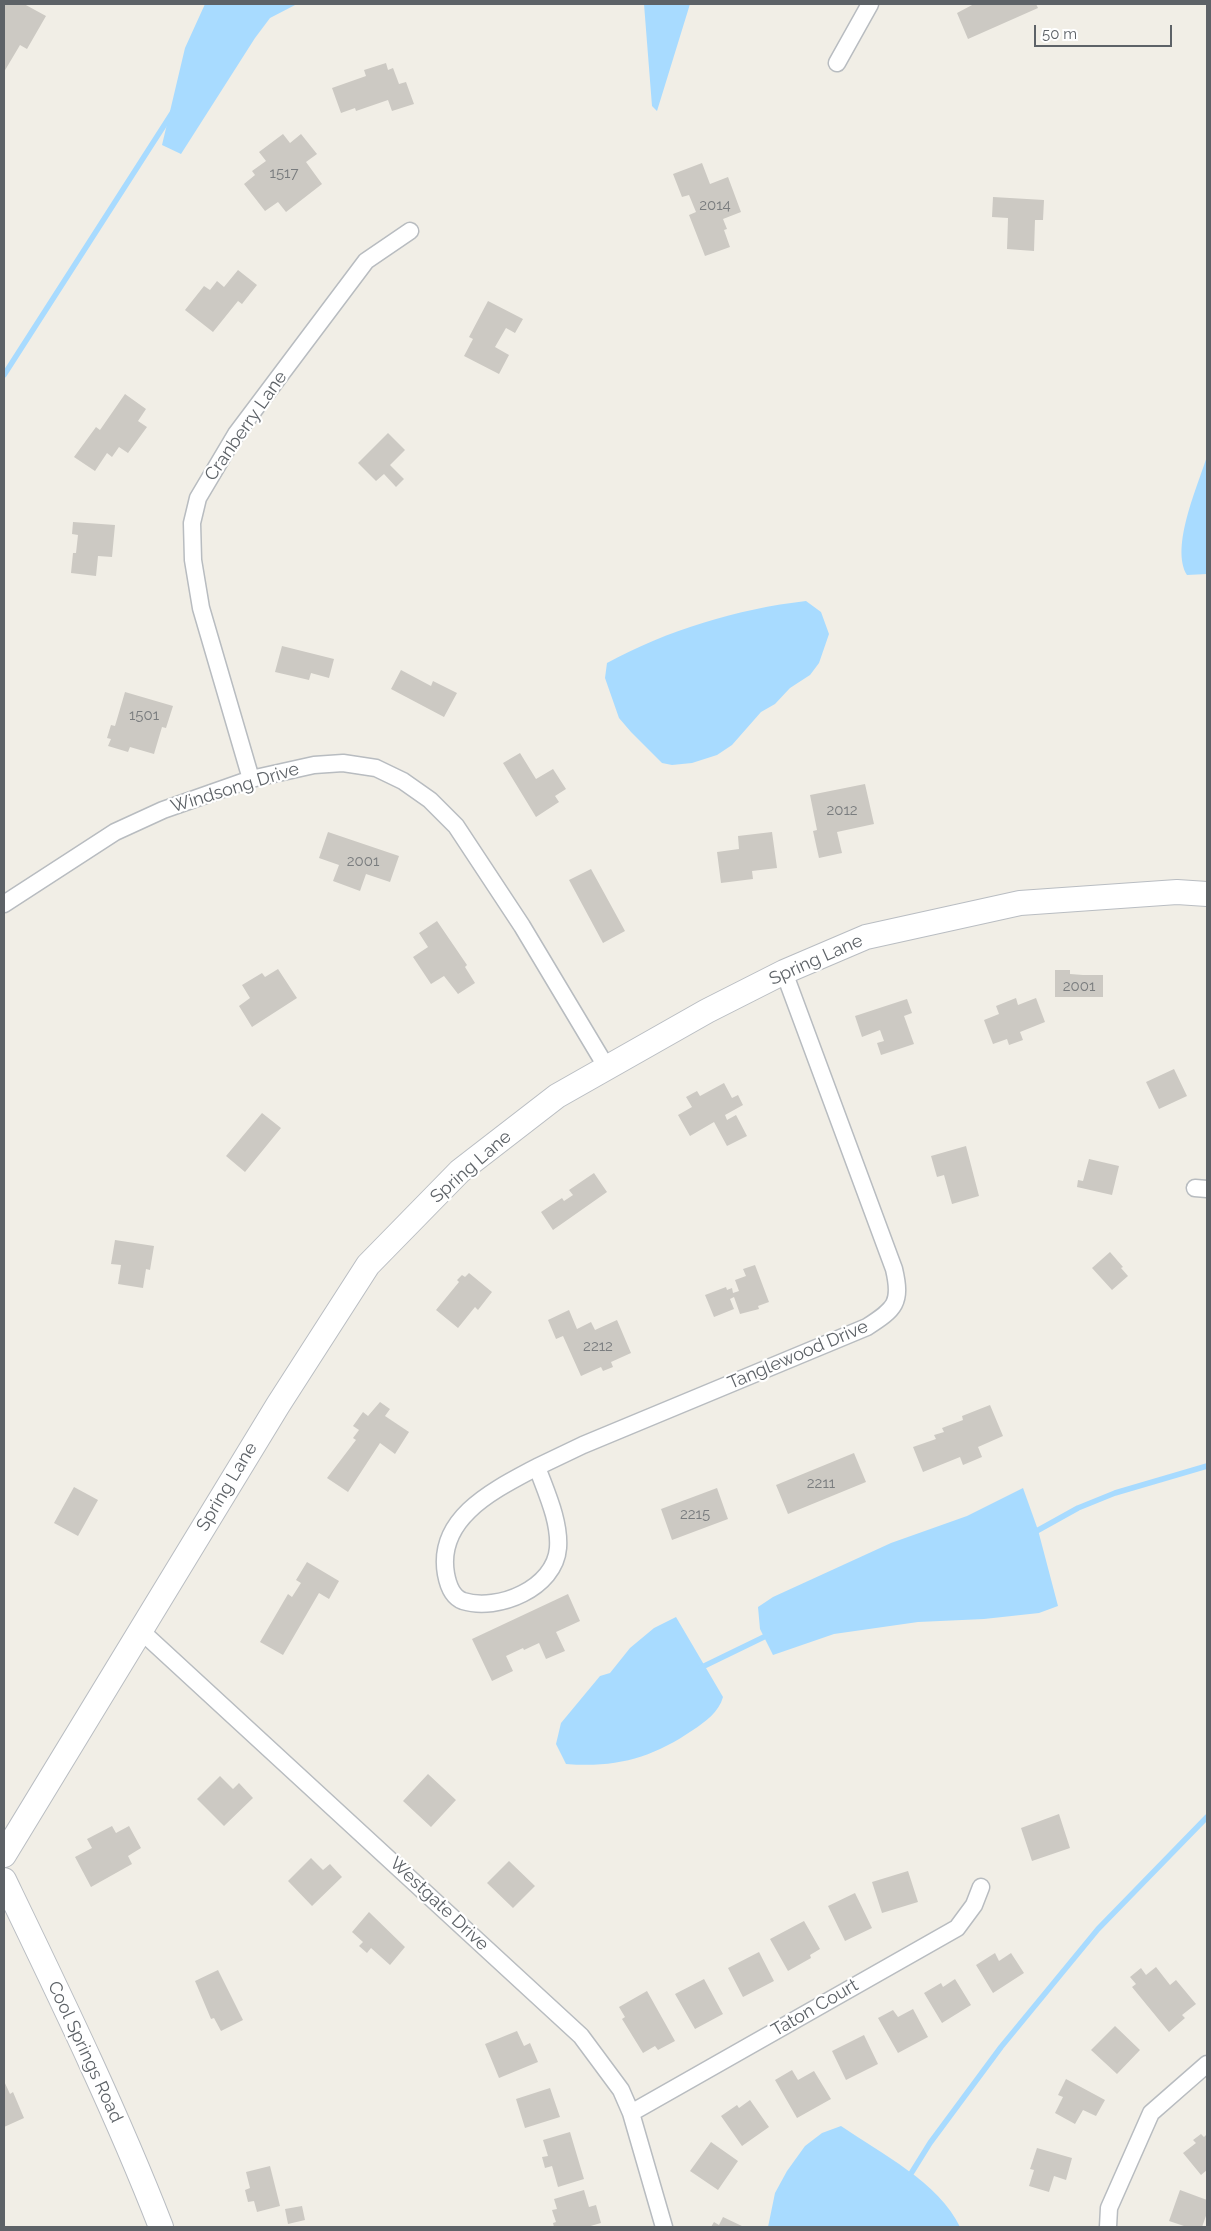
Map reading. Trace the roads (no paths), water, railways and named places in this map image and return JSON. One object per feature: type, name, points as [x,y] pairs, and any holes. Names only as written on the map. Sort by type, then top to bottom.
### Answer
[{"type":"street","points":[[837,63],[870,4]]},
{"type":"street","name":"Cranberry Lane","points":[[252,780],[201,608],[193,560],[192,523],[198,498],[236,434],[366,261],[410,231]]},
{"type":"street","name":"Windsong Drive","points":[[4,904],[115,832],[162,810],[252,780],[314,765],[343,763],[376,768],[403,781],[430,800],[456,826],[522,926],[607,1068]]},
{"type":"street","name":"Spring Lane","points":[[4,1855],[278,1404],[368,1265],[460,1171],[557,1096],[707,1011],[784,972],[866,937],[1020,903],[1177,892],[1207,894]]},
{"type":"street","name":"Tanglewood Drive","points":[[537,1467],[555,1519],[558,1548],[551,1568],[534,1587],[513,1600],[487,1605],[462,1601],[449,1588],[444,1562],[447,1544],[466,1512],[492,1492],[537,1467],[583,1445],[867,1327],[884,1316],[896,1302],[899,1288],[894,1269],[784,972]]},
{"type":"street","name":"Westgate Drive","points":[[140,1630],[581,2036],[621,2090],[631,2113],[664,2227]]},
{"type":"street","name":"Cool Springs Road","points":[[4,1880],[76,2028],[142,2177],[161,2227]]},
{"type":"street","name":"Taton Court","points":[[631,2113],[957,1928],[974,1906],[982,1887]]},
{"type":"street","points":[[1108,2227],[1110,2208],[1151,2113],[1207,2064]]},
{"type":"water","points":[[205,4],[297,4],[270,18],[255,38],[181,154],[162,145],[185,48]]},
{"type":"water","points":[[644,4],[690,4],[657,111],[652,106]]},
{"type":"water","points":[[1207,456],[1207,574],[1187,575],[1183,563],[1183,533],[1192,499]]},
{"type":"water","points":[[806,601],[821,612],[829,634],[819,663],[810,675],[790,688],[775,704],[761,712],[732,745],[717,755],[692,763],[672,765],[662,763],[619,718],[605,678],[607,663],[630,651],[679,631],[729,615]]},
{"type":"water","points":[[1023,1488],[1038,1530],[1058,1606],[1039,1613],[984,1619],[918,1622],[834,1634],[773,1655],[760,1629],[758,1607],[773,1597],[891,1543],[967,1516]]},
{"type":"water","points":[[676,1617],[723,1697],[715,1712],[702,1724],[678,1740],[648,1754],[633,1759],[601,1764],[566,1764],[556,1744],[561,1723],[600,1676],[610,1673],[630,1648],[654,1628]]},
{"type":"water","points":[[841,2126],[891,2158],[924,2183],[951,2211],[960,2227],[768,2227],[775,2193],[787,2171],[805,2146],[822,2133]]},
{"type":"waterway","points":[[4,375],[174,110]]},
{"type":"waterway","points":[[1033,1533],[1078,1508],[1115,1493],[1207,1466]]},
{"type":"waterway","points":[[698,1669],[768,1635]]},
{"type":"waterway","points":[[907,2180],[930,2143],[1001,2047],[1098,1929],[1207,1817]]}]
